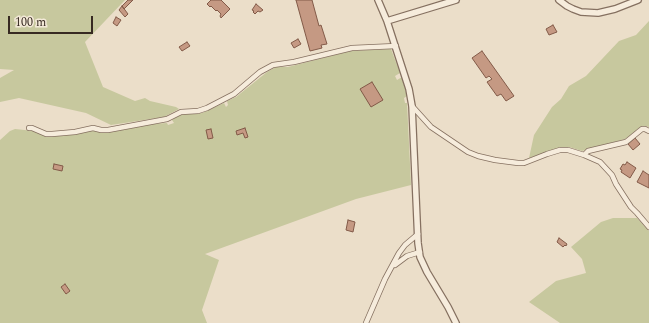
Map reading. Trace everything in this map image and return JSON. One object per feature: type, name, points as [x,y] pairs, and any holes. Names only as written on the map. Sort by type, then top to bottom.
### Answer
[{"type":"street","points":[[378,0],[396,46],[410,89],[420,252],[423,264],[456,323]]},
{"type":"street","points":[[387,21],[456,0]]},
{"type":"street","points":[[559,0],[567,6],[581,12],[598,13],[615,9],[638,0]]},
{"type":"street","points":[[29,128],[46,134],[52,134],[76,132],[93,128],[108,130],[167,119],[181,112],[198,111],[207,108],[234,94],[260,72],[273,64],[294,62],[352,48],[396,46]]},
{"type":"street","points":[[412,106],[431,127],[468,152],[478,156],[495,160],[524,163],[560,150],[568,150],[600,162],[612,175],[631,207],[649,227]]},
{"type":"street","points":[[584,155],[588,151],[626,142],[642,129],[649,131]]},
{"type":"street","points":[[366,323],[385,278],[399,253],[405,245],[418,234]]},
{"type":"street","points":[[392,267],[406,256],[420,252]]},
{"type":"green space","points":[[0,0],[125,0],[85,42],[103,87],[135,101],[145,98],[150,101],[179,109],[164,117],[111,125],[86,113],[19,98],[0,102],[0,78],[14,70],[0,69]]},
{"type":"green space","points":[[649,21],[649,127],[643,126],[625,139],[582,151],[569,147],[562,147],[529,158],[534,135],[552,107],[561,99],[569,86],[586,76],[619,41],[636,35]]},
{"type":"green space","points":[[391,49],[400,73],[395,76],[397,80],[402,77],[407,96],[404,98],[405,103],[407,103],[411,185],[356,199],[205,254],[219,260],[202,310],[207,323],[0,323],[0,140],[10,131],[15,129],[34,131],[41,134],[94,130],[101,132],[151,124],[167,123],[168,125],[174,123],[172,120],[184,114],[202,113],[224,103],[226,107],[228,105],[227,101],[236,97],[267,72],[276,67],[288,67],[350,51]]},
{"type":"green space","points":[[613,218],[637,218],[649,231],[649,323],[560,323],[529,302],[556,281],[586,273],[582,259],[571,247],[601,222]]},
{"type":"building","points":[[128,0],[133,0],[124,9],[122,6]]},
{"type":"building","points":[[211,0],[221,0],[230,9],[221,18],[221,14],[217,10],[216,11],[207,4]]},
{"type":"building","points":[[296,0],[312,0],[319,26],[321,25],[327,44],[321,45],[322,48],[310,51]]},
{"type":"building","points":[[256,4],[263,10],[260,12],[258,11],[255,14],[252,10]]},
{"type":"building","points":[[122,6],[128,14],[125,17],[119,10]]},
{"type":"building","points":[[116,17],[121,20],[117,26],[113,23]]},
{"type":"building","points":[[553,25],[557,32],[549,35],[546,29]]},
{"type":"building","points":[[298,39],[301,44],[294,48],[291,43]]},
{"type":"building","points":[[187,42],[190,46],[182,51],[179,47]]},
{"type":"building","points":[[482,51],[514,96],[506,101],[501,94],[497,96],[487,82],[492,79],[489,76],[486,78],[472,58]]},
{"type":"building","points":[[372,82],[383,100],[371,107],[360,89]]},
{"type":"building","points":[[245,128],[248,137],[245,138],[243,133],[237,135],[236,131]]},
{"type":"building","points":[[211,129],[213,138],[208,139],[206,130]]},
{"type":"building","points":[[635,138],[640,144],[633,150],[628,144]]},
{"type":"building","points":[[627,162],[636,168],[630,178],[621,172],[622,170],[620,169],[623,164],[625,165]]},
{"type":"building","points":[[54,164],[63,166],[62,171],[53,169]]},
{"type":"building","points":[[643,171],[649,175],[649,188],[637,182]]},
{"type":"building","points":[[348,220],[355,222],[353,232],[346,230]]},
{"type":"building","points":[[559,238],[567,244],[566,246],[565,245],[563,247],[557,242]]},
{"type":"building","points":[[65,284],[70,291],[66,294],[61,287]]}]
